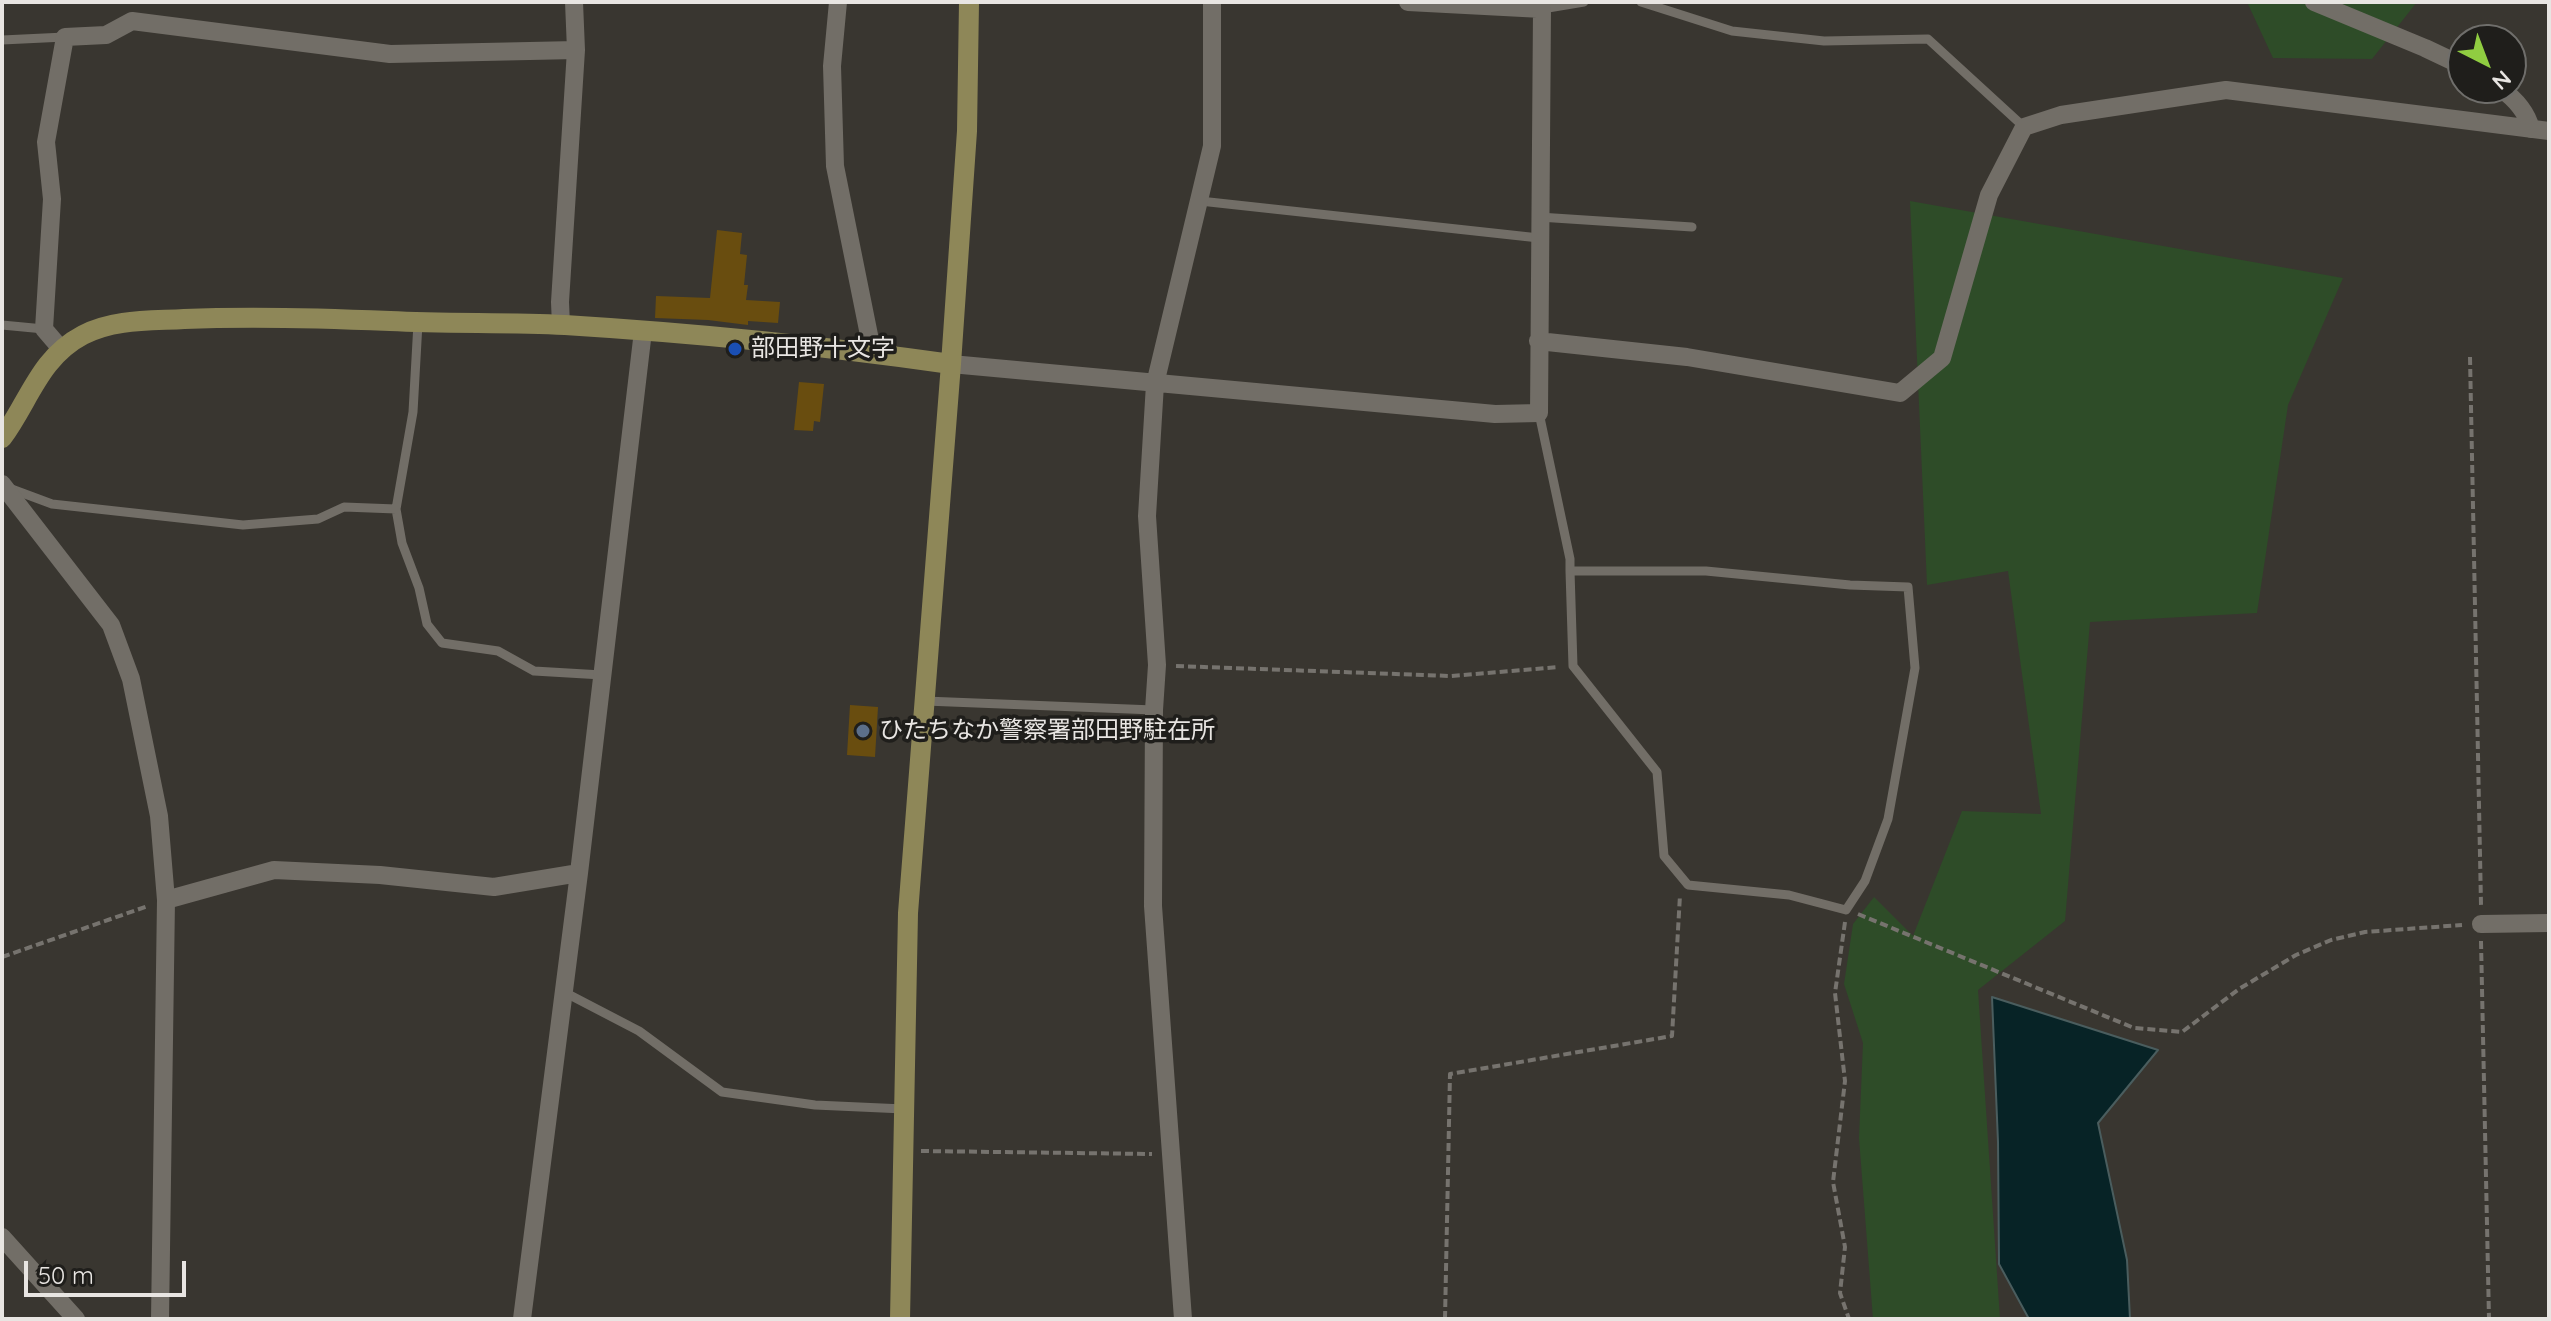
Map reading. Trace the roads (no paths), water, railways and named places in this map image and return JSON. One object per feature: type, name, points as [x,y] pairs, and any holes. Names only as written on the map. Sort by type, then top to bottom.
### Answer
[{"type":"street","points":[[132,21],[138,2]]},
{"type":"street","points":[[561,325],[576,50],[574,2]]},
{"type":"street","points":[[838,2],[832,66],[835,166],[871,353]]},
{"type":"street","points":[[900,1319],[908,913],[967,131],[969,2]]},
{"type":"street","points":[[1183,1319],[1153,906],[1157,665],[1147,516],[1155,384],[1212,146],[1212,2]]},
{"type":"street","points":[[2,438],[37,378],[62,350],[103,327],[141,321],[294,317],[561,325],[643,331],[1155,384],[1495,414],[1539,413],[1542,9],[1408,2]]},
{"type":"street","points":[[2314,2],[2447,58]]},
{"type":"street","points":[[62,350],[44,329],[52,199],[46,142],[65,37],[106,35],[132,21],[390,54],[576,50]]},
{"type":"street","points":[[1538,341],[1687,357],[1900,393],[1942,358],[1989,195],[2024,127],[2061,115],[2226,90],[2540,130]]},
{"type":"street","points":[[2517,104],[2540,130]]},
{"type":"street","points":[[522,1319],[643,331]]},
{"type":"street","points":[[2,485],[111,625],[131,679],[159,816],[166,900],[160,1319]]},
{"type":"street","points":[[166,900],[274,870],[380,875],[494,887],[579,873]]},
{"type":"street","points":[[2481,924],[2549,923]]},
{"type":"street","points":[[2,1237],[76,1319]]},
{"type":"lane","points":[[1542,9],[1584,2]]},
{"type":"lane","points":[[1641,2],[1732,31],[1824,41],[1928,39],[2024,127]]},
{"type":"lane","points":[[2,40],[65,37]]},
{"type":"lane","points":[[1200,201],[1539,238]]},
{"type":"lane","points":[[1539,217],[1692,227]]},
{"type":"lane","points":[[418,323],[413,412],[396,509],[402,543],[419,588],[427,624],[442,643],[498,651],[534,671],[602,675]]},
{"type":"lane","points":[[2,325],[44,329]]},
{"type":"lane","points":[[1539,413],[1570,559],[1570,571],[1573,666],[1657,772],[1664,856],[1688,885],[1789,895],[1846,910],[1865,881],[1888,819],[1915,668],[1908,587],[1850,585],[1706,571],[1570,571]]},
{"type":"lane","points":[[2,485],[52,504],[243,525],[318,519],[344,507],[396,509]]},
{"type":"lane","points":[[925,701],[1154,710]]},
{"type":"lane","points":[[564,992],[639,1031],[722,1092],[815,1105],[904,1109]]},
{"type":"water","points":[[1992,997],[2158,1050],[2098,1123],[2127,1260],[2130,1319],[2029,1319],[1999,1264]]},
{"type":"place","name":"部田野十文字","points":[[735,349]]},
{"type":"place","name":"ひたちなか警察署部田野駐在所","points":[[863,731]]}]
